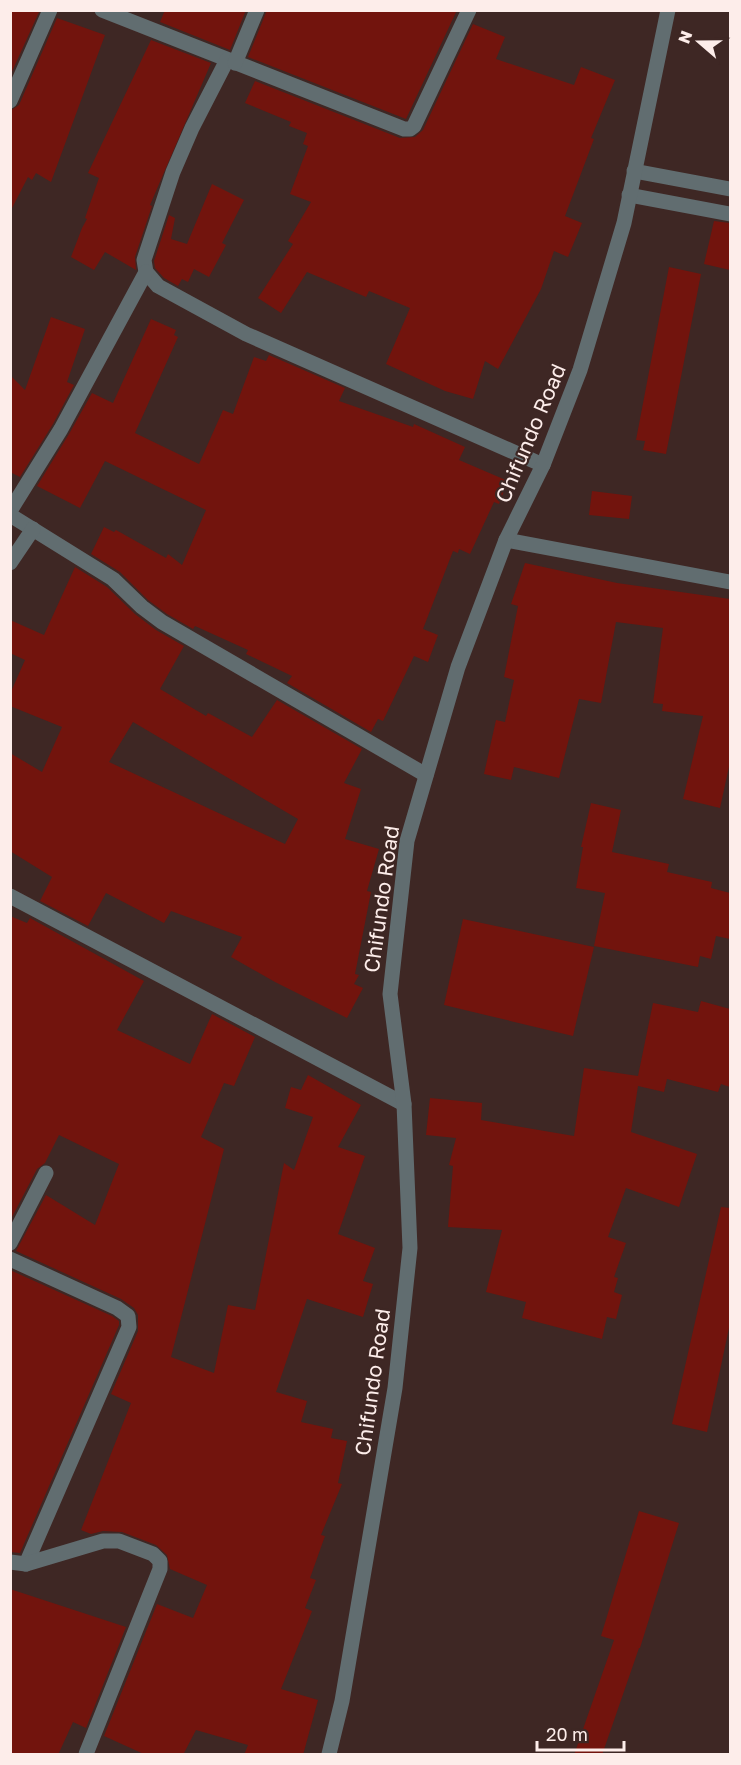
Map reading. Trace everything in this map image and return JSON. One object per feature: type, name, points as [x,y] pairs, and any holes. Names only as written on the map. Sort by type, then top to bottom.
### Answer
[{"type":"street","points":[[10,101],[24,74],[50,10]]},
{"type":"street","points":[[102,10],[404,129],[414,126],[469,10]]},
{"type":"street","points":[[257,10],[231,62],[192,128],[173,172],[144,260],[146,272],[158,286],[246,334],[543,465]]},
{"type":"street","name":"Chifundo Road","points":[[329,1755],[342,1701],[395,1388],[410,1248],[404,1104],[390,994],[407,841],[458,667],[506,540],[543,465],[580,370],[624,223],[668,10]]},
{"type":"street","points":[[634,171],[730,189]]},
{"type":"street","points":[[629,195],[730,214]]},
{"type":"street","points":[[146,272],[61,429],[10,513],[113,579],[142,608],[162,622],[426,775]]},
{"type":"street","points":[[10,563],[33,529]]},
{"type":"street","points":[[506,540],[730,582]]},
{"type":"street","points":[[10,896],[404,1104]]},
{"type":"street","points":[[10,1243],[46,1173]]},
{"type":"street","points":[[10,1259],[117,1308],[128,1316],[129,1327],[18,1563]]},
{"type":"street","points":[[18,1563],[103,1541],[119,1541],[153,1554],[160,1562],[160,1569],[86,1755]]},
{"type":"building","points":[[10,10],[39,12],[10,76]]},
{"type":"building","points":[[165,10],[246,10],[230,50],[160,22]]},
{"type":"building","points":[[267,10],[457,10],[406,119],[248,57]]},
{"type":"building","points":[[57,18],[105,35],[51,182],[36,173],[32,180],[28,177],[10,212],[10,111],[19,105]]},
{"type":"building","points":[[473,24],[505,37],[496,59],[574,85],[581,67],[615,80],[591,138],[594,139],[565,216],[582,223],[568,257],[554,251],[541,289],[498,369],[485,361],[473,399],[445,391],[386,364],[410,308],[369,291],[366,297],[307,272],[281,313],[258,298],[293,244],[288,241],[311,202],[290,194],[308,146],[303,144],[307,133],[289,126],[291,122],[245,103],[255,81],[400,138],[415,137],[423,130]]},
{"type":"building","points":[[151,40],[211,63],[150,205],[152,206],[135,257],[136,270],[105,252],[94,270],[71,257],[87,219],[85,218],[99,178],[88,173]]},
{"type":"building","points":[[212,184],[244,200],[222,243],[226,245],[209,277],[194,269],[188,282],[182,279],[178,286],[164,278],[155,268],[154,261],[169,215],[175,218],[171,239],[187,244]]},
{"type":"building","points":[[714,221],[730,223],[730,270],[704,264]]},
{"type":"building","points":[[669,267],[701,274],[666,454],[643,450],[645,441],[636,440]]},
{"type":"building","points":[[51,317],[85,329],[67,382],[74,385],[20,477],[10,472],[10,375],[25,390]]},
{"type":"building","points":[[151,319],[176,330],[174,335],[178,337],[135,433],[199,464],[223,410],[233,414],[254,357],[266,361],[269,355],[345,388],[339,401],[413,427],[414,424],[465,447],[459,460],[508,481],[499,504],[494,502],[470,554],[459,549],[458,553],[453,551],[423,629],[438,635],[428,662],[414,656],[383,721],[378,719],[371,732],[287,683],[292,676],[246,654],[248,650],[195,626],[193,629],[167,614],[148,600],[120,572],[91,554],[104,527],[114,532],[116,530],[166,558],[168,554],[182,565],[206,510],[105,461],[80,508],[37,486],[92,393],[113,403]]},
{"type":"building","points":[[592,491],[632,496],[629,519],[589,515]]},
{"type":"building","points":[[525,563],[617,583],[730,599],[730,762],[720,808],[683,799],[703,716],[662,711],[663,704],[653,703],[663,628],[616,622],[601,703],[579,699],[559,778],[514,767],[511,780],[484,774],[496,720],[505,722],[514,680],[504,677],[518,606],[511,604]]},
{"type":"building","points":[[75,567],[107,587],[135,614],[156,630],[184,646],[160,689],[206,716],[208,713],[252,737],[277,700],[362,749],[344,783],[361,789],[345,839],[379,849],[367,891],[371,892],[355,974],[359,975],[354,984],[363,988],[347,1018],[231,957],[242,937],[171,911],[164,923],[106,893],[88,926],[40,901],[52,877],[10,851],[10,753],[42,772],[62,727],[10,706],[10,694],[25,660],[10,653],[10,620],[44,635]],"holes":[[[133,722],[298,819],[285,844],[109,762]]]},
{"type":"building","points":[[591,803],[621,810],[612,852],[669,864],[667,872],[712,882],[711,888],[730,893],[730,939],[716,936],[711,959],[700,956],[698,967],[594,946],[605,893],[576,888],[583,847],[581,847]]},
{"type":"building","points":[[10,916],[27,923],[30,918],[144,981],[117,1030],[190,1064],[212,1014],[255,1037],[234,1086],[224,1083],[201,1137],[224,1149],[171,1357],[214,1373],[228,1305],[255,1310],[284,1163],[294,1170],[313,1117],[285,1108],[291,1087],[301,1090],[308,1075],[361,1105],[338,1147],[365,1156],[338,1234],[375,1248],[363,1281],[373,1284],[363,1317],[307,1299],[276,1392],[307,1401],[301,1422],[333,1429],[331,1438],[347,1441],[338,1483],[342,1484],[321,1535],[325,1536],[310,1578],[316,1580],[305,1608],[312,1611],[281,1689],[318,1700],[303,1755],[244,1755],[248,1745],[196,1730],[183,1755],[146,1755],[104,1736],[157,1604],[193,1618],[207,1585],[170,1569],[167,1555],[156,1545],[122,1532],[103,1531],[91,1534],[81,1530],[131,1403],[111,1394],[138,1331],[138,1315],[134,1308],[121,1299],[16,1251],[46,1195],[95,1225],[119,1164],[59,1135],[45,1163],[37,1169],[10,1221]]},
{"type":"building","points":[[463,919],[594,947],[573,1036],[444,1005]]},
{"type":"building","points":[[701,1001],[730,1009],[730,1087],[721,1084],[718,1092],[667,1079],[664,1092],[638,1086],[631,1132],[697,1154],[679,1207],[626,1188],[608,1237],[626,1243],[614,1277],[618,1278],[614,1292],[622,1295],[616,1319],[607,1317],[602,1339],[522,1318],[526,1302],[486,1292],[502,1230],[448,1227],[453,1166],[449,1165],[456,1138],[426,1135],[430,1098],[482,1103],[481,1120],[574,1136],[584,1068],[638,1076],[653,1003],[698,1012]]},
{"type":"building","points":[[721,1207],[730,1208],[730,1323],[707,1432],[672,1424]]},
{"type":"building","points":[[10,1270],[119,1321],[20,1553],[10,1552]]},
{"type":"building","points":[[639,1511],[679,1523],[640,1648],[602,1755],[574,1755],[614,1640],[601,1636]]},
{"type":"building","points":[[10,1589],[126,1627],[86,1728],[73,1722],[58,1755],[10,1755]]}]
